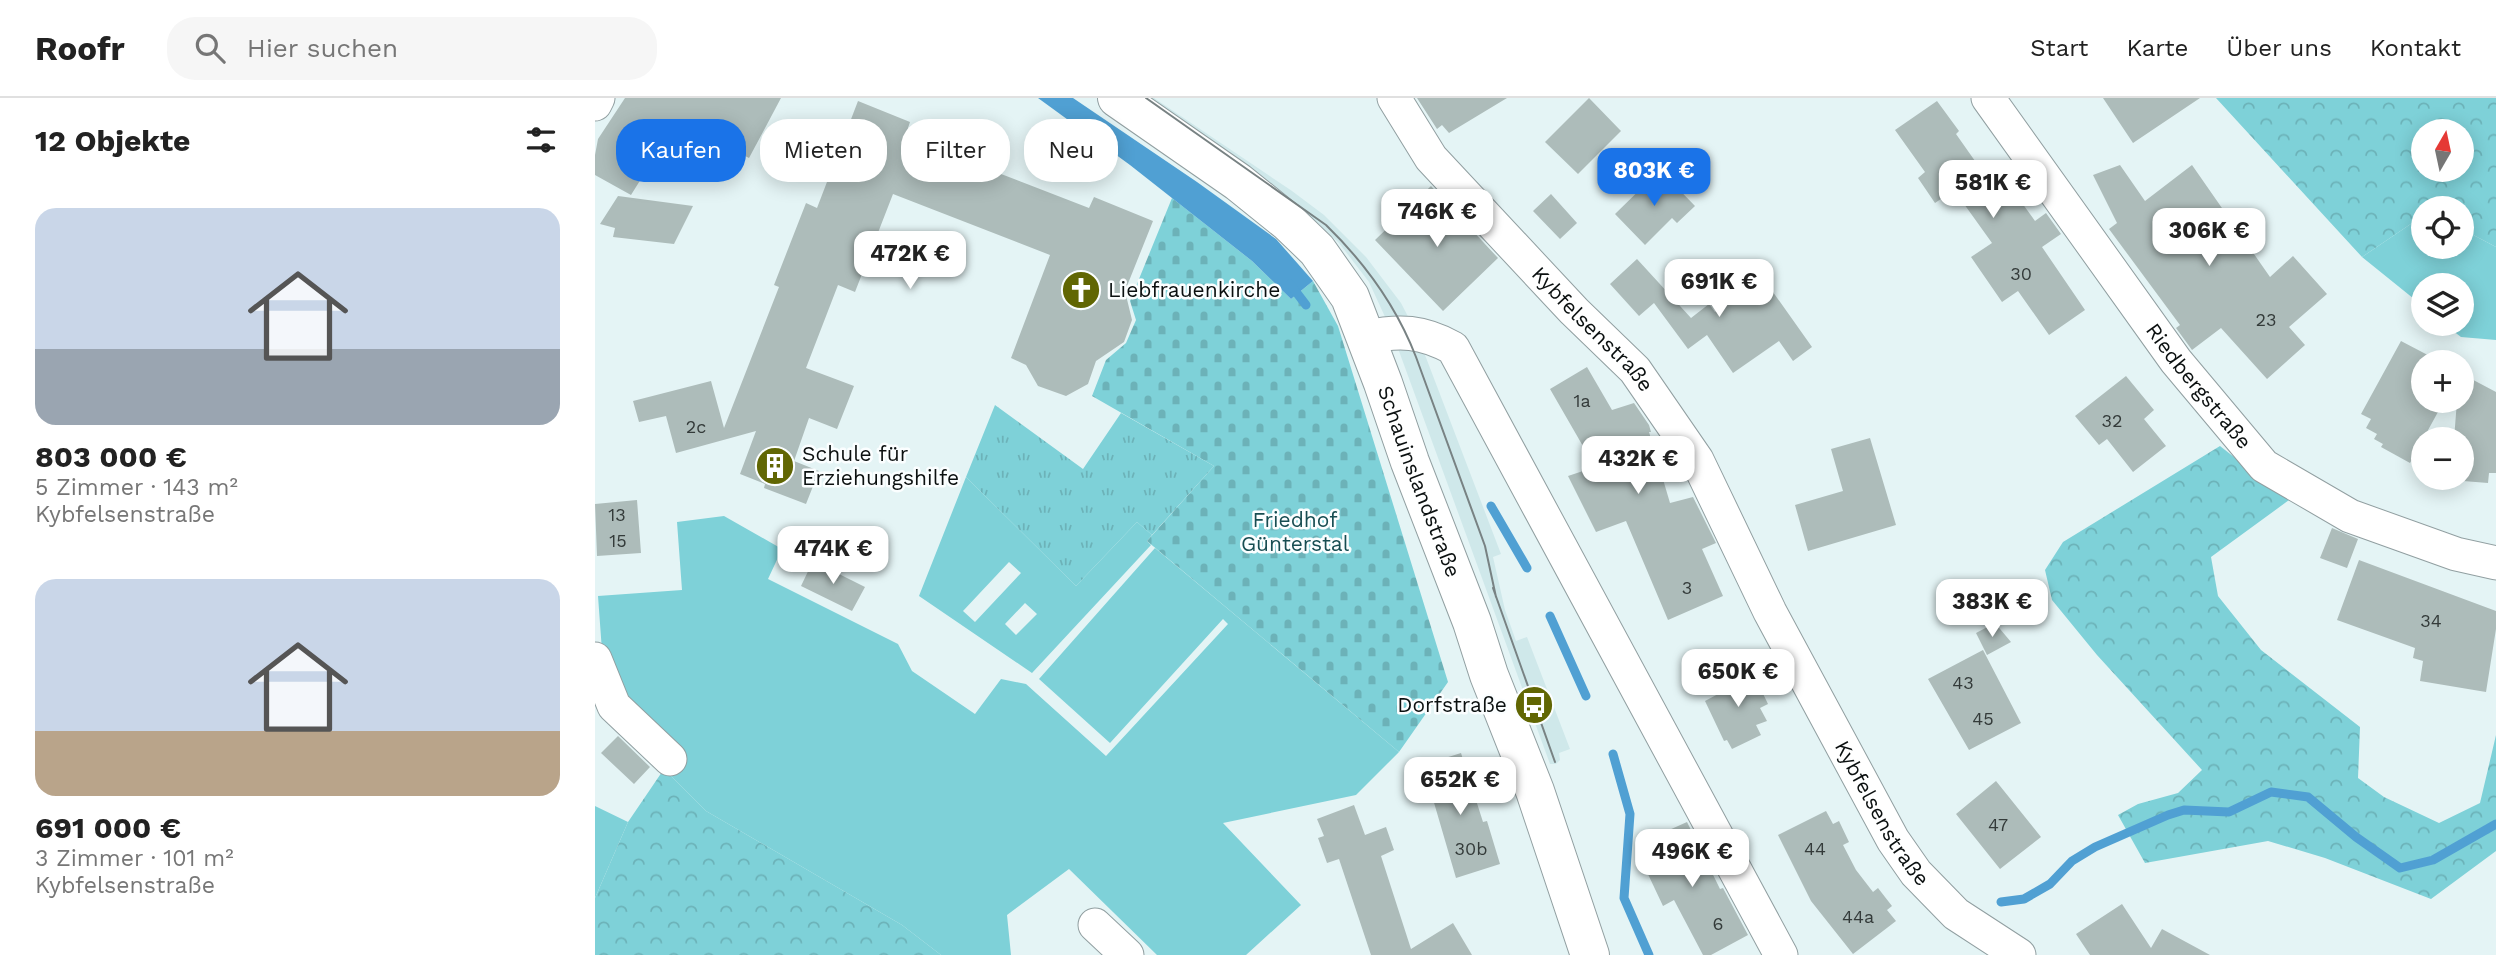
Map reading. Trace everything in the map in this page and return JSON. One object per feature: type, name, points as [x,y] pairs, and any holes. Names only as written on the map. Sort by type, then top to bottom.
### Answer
[{"type":"main road","name":"Schauinslandstraße","points":[[1117,98],[1238,182],[1289,223],[1317,250],[1350,297],[1472,622],[1489,675],[1535,791],[1590,955]]},
{"type":"street","points":[[595,104],[599,98]]},
{"type":"street","name":"Kybfelsenstraße","points":[[1394,98],[1431,158],[1574,311],[1635,370],[1697,460],[1770,612],[1893,839],[1916,873],[1956,914],[2019,955]]},
{"type":"street","name":"Riedbergstraße","points":[[1988,98],[2176,361],[2264,466],[2350,516],[2456,554],[2496,563]]},
{"type":"street","points":[[1366,337],[1406,332],[1433,337],[1453,348],[1781,955]]},
{"type":"street","points":[[595,659],[614,706],[670,759]]},
{"type":"street","points":[[1095,925],[1127,955]]},
{"type":"shaded area","points":[[1038,98],[1073,98],[1104,119],[1067,119]]},
{"type":"shaded area","points":[[1136,98],[1154,98],[1324,215],[1366,257],[1401,303],[1417,334],[1501,554],[1493,557],[1505,610],[1516,641],[1527,637],[1570,749],[1559,753],[1560,760],[1556,764],[1550,764],[1392,332],[1369,282],[1339,243],[1319,224]]},
{"type":"shaded area","points":[[1118,128],[1276,239],[1313,281],[1291,299],[1252,261],[1118,156]]},
{"type":"green space","points":[[2216,98],[2496,98],[2496,247],[2474,235],[2474,196],[2411,196],[2411,224],[2362,257]]},
{"type":"green space","name":"Friedhof Günterstal","points":[[1172,198],[1252,261],[1291,299],[1313,281],[1338,326],[1448,682],[1399,752],[1147,541],[1214,466],[1092,396],[1106,360],[1126,343],[1136,320],[1130,301]]},
{"type":"green space","points":[[2411,224],[2411,259],[2474,259],[2474,235],[2496,247],[2496,340],[2460,336],[2474,336],[2474,273],[2411,273],[2411,297],[2362,257]]},
{"type":"green space","points":[[995,405],[1083,469],[1121,413],[1214,466],[1152,535],[1137,522],[1076,586],[966,477]]},
{"type":"green space","points":[[2220,446],[2239,461],[2296,495],[2211,557],[2218,596],[2261,650],[2360,727],[2358,778],[2384,797],[2439,823],[2480,803],[2496,735],[2496,851],[2431,899],[2325,858],[2268,841],[2145,863],[2118,815],[2138,804],[2178,793],[2202,770],[2097,655],[2052,600],[2045,570],[2063,542]]},
{"type":"green space","points":[[966,477],[1076,586],[1137,522],[1152,535],[1147,541],[1151,545],[1032,673],[919,596]],"holes":[[[1009,562],[1021,573],[975,622],[963,611]],[[1025,603],[1037,614],[1016,635],[1005,624]]]},
{"type":"green space","points":[[724,516],[782,549],[768,579],[898,644],[912,671],[975,714],[1001,679],[1026,684],[1106,756],[1228,624],[1223,619],[1110,743],[1039,679],[1155,548],[1399,752],[1356,795],[1223,823],[1301,905],[1246,955],[1157,955],[1069,869],[1007,915],[1011,955],[941,955],[902,925],[706,811],[664,769],[623,695],[602,651],[598,596],[682,590],[677,522]]},
{"type":"green space","points":[[664,769],[706,811],[902,925],[941,955],[595,955],[595,898],[628,822]]},
{"type":"green space","points":[[595,806],[628,822],[595,898]]},
{"type":"building","points":[[625,98],[781,98],[770,119],[760,119],[760,137],[749,158],[746,156],[746,119],[616,119],[616,182],[639,182],[631,195],[595,175],[598,139]]},
{"type":"building","points":[[1417,98],[1507,98],[1449,133],[1442,125],[1437,129]]},
{"type":"building","points":[[1589,98],[1621,131],[1578,174],[1545,142]]},
{"type":"building","points":[[2103,98],[2200,98],[2133,143]]},
{"type":"building","points":[[858,101],[903,119],[901,182],[1010,182],[1010,178],[1089,208],[1094,197],[1153,221],[1125,291],[1132,320],[1124,342],[1096,361],[1088,384],[1066,396],[1038,386],[1026,365],[1011,358],[1050,255],[893,194],[855,292],[838,285],[806,368],[854,386],[837,429],[809,418],[794,461],[819,471],[806,504],[764,488],[765,484],[740,474],[756,431],[676,453],[666,416],[639,422],[633,401],[711,381],[724,428],[779,287],[774,285],[806,203],[817,208],[827,182],[887,182],[887,119],[851,119]]},
{"type":"building","points":[[1937,101],[1959,131],[1956,134],[1987,178],[1998,170],[2035,221],[2046,213],[2061,234],[2042,247],[2085,310],[2049,335],[2018,291],[2002,302],[1971,257],[1992,243],[1954,190],[1935,203],[1918,178],[1925,172],[1895,130]]},
{"type":"building","points":[[2120,165],[2145,201],[2192,165],[2270,277],[2293,256],[2327,294],[2289,327],[2305,345],[2267,379],[2221,328],[2192,350],[2176,328],[2180,325],[2109,229],[2117,223],[2093,175]]},
{"type":"building","points":[[1660,170],[1695,206],[1677,223],[1672,218],[1645,245],[1615,214]]},
{"type":"building","points":[[1431,186],[1498,258],[1443,311],[1375,240]]},
{"type":"building","points":[[1551,194],[1577,223],[1560,239],[1533,211]]},
{"type":"building","points":[[618,196],[693,206],[674,244],[613,237],[615,228],[600,224]]},
{"type":"building","points":[[1637,259],[1691,318],[1709,304],[1715,312],[1763,278],[1812,347],[1793,361],[1779,341],[1733,373],[1707,335],[1688,349],[1654,303],[1639,316],[1610,284]]},
{"type":"building","points":[[2401,341],[2418,350],[2411,350],[2411,413],[2437,413],[2430,427],[2411,427],[2410,463],[2381,447],[2383,444],[2374,439],[2377,434],[2366,428],[2371,419],[2361,414]]},
{"type":"building","points":[[1587,367],[1612,410],[1634,403],[1649,425],[1670,503],[1693,497],[1716,543],[1702,549],[1723,596],[1668,620],[1626,521],[1596,532],[1568,476],[1595,467],[1550,389]]},
{"type":"building","points":[[2126,376],[2154,410],[2144,419],[2166,446],[2133,472],[2107,439],[2099,445],[2075,416]]},
{"type":"building","points":[[2474,380],[2496,392],[2496,473],[2489,473],[2488,483],[2474,482],[2474,427],[2455,427],[2456,413],[2474,413]]},
{"type":"building","points":[[1870,438],[1896,525],[1808,551],[1795,505],[1843,491],[1831,449]]},
{"type":"building","points":[[637,500],[641,553],[597,556],[595,504]]},
{"type":"building","points":[[2332,528],[2358,539],[2347,568],[2320,558]]},
{"type":"building","points":[[2359,560],[2496,611],[2496,629],[2486,692],[2420,681],[2423,661],[2413,658],[2415,648],[2337,620]]},
{"type":"building","points":[[813,561],[865,587],[852,611],[801,586]]},
{"type":"building","points":[[1995,623],[2011,642],[1987,655],[1976,633]]},
{"type":"building","points":[[1983,650],[2021,723],[1969,750],[1928,679]]},
{"type":"building","points":[[1751,669],[1768,704],[1760,708],[1767,721],[1756,725],[1761,735],[1732,749],[1727,740],[1724,741],[1705,701],[1720,693],[1716,686]]},
{"type":"building","points":[[618,736],[650,767],[634,784],[601,753]]},
{"type":"building","points":[[1461,753],[1483,822],[1487,821],[1500,864],[1456,878],[1423,765]]},
{"type":"building","points":[[1996,781],[2041,837],[2000,869],[1956,814]]},
{"type":"building","points":[[1354,805],[1365,835],[1386,827],[1394,850],[1381,856],[1411,949],[1453,923],[1472,955],[1371,955],[1339,859],[1327,863],[1318,838],[1324,836],[1317,819]]},
{"type":"building","points":[[1826,811],[1833,824],[1839,821],[1849,842],[1843,845],[1856,870],[1873,892],[1878,888],[1892,906],[1887,910],[1896,921],[1853,954],[1811,901],[1778,835]]},
{"type":"building","points":[[1687,822],[1720,889],[1723,888],[1748,935],[1711,955],[1703,955],[1674,900],[1663,906],[1638,853],[1652,846],[1649,839]]},
{"type":"building","points":[[2122,904],[2151,948],[2162,929],[2210,955],[2090,955],[2076,934]]},
{"type":"waterway","points":[[1290,284],[1306,305]]},
{"type":"waterway","points":[[1491,506],[1527,568]]},
{"type":"waterway","points":[[1550,616],[1586,696]]},
{"type":"waterway","points":[[1613,754],[1630,814],[1624,898],[1649,955]]},
{"type":"waterway","points":[[2001,902],[2024,899],[2050,884],[2072,861],[2095,847],[2168,815],[2184,810],[2229,812],[2271,792],[2308,797],[2356,837],[2400,868],[2433,860],[2496,824]]},
{"type":"tram line","points":[[1146,98],[1326,225],[1354,254],[1378,286],[1399,320],[1416,357],[1485,546],[1496,597]]},
{"type":"tram line","points":[[1493,588],[1555,762]]},
{"type":"place","name":"Liebfrauenkirche","points":[[1081,290]]},
{"type":"place","name":"Schule für Erziehungshilfe","points":[[775,466]]},
{"type":"place","name":"Dorfstraße","points":[[1534,705]]}]
